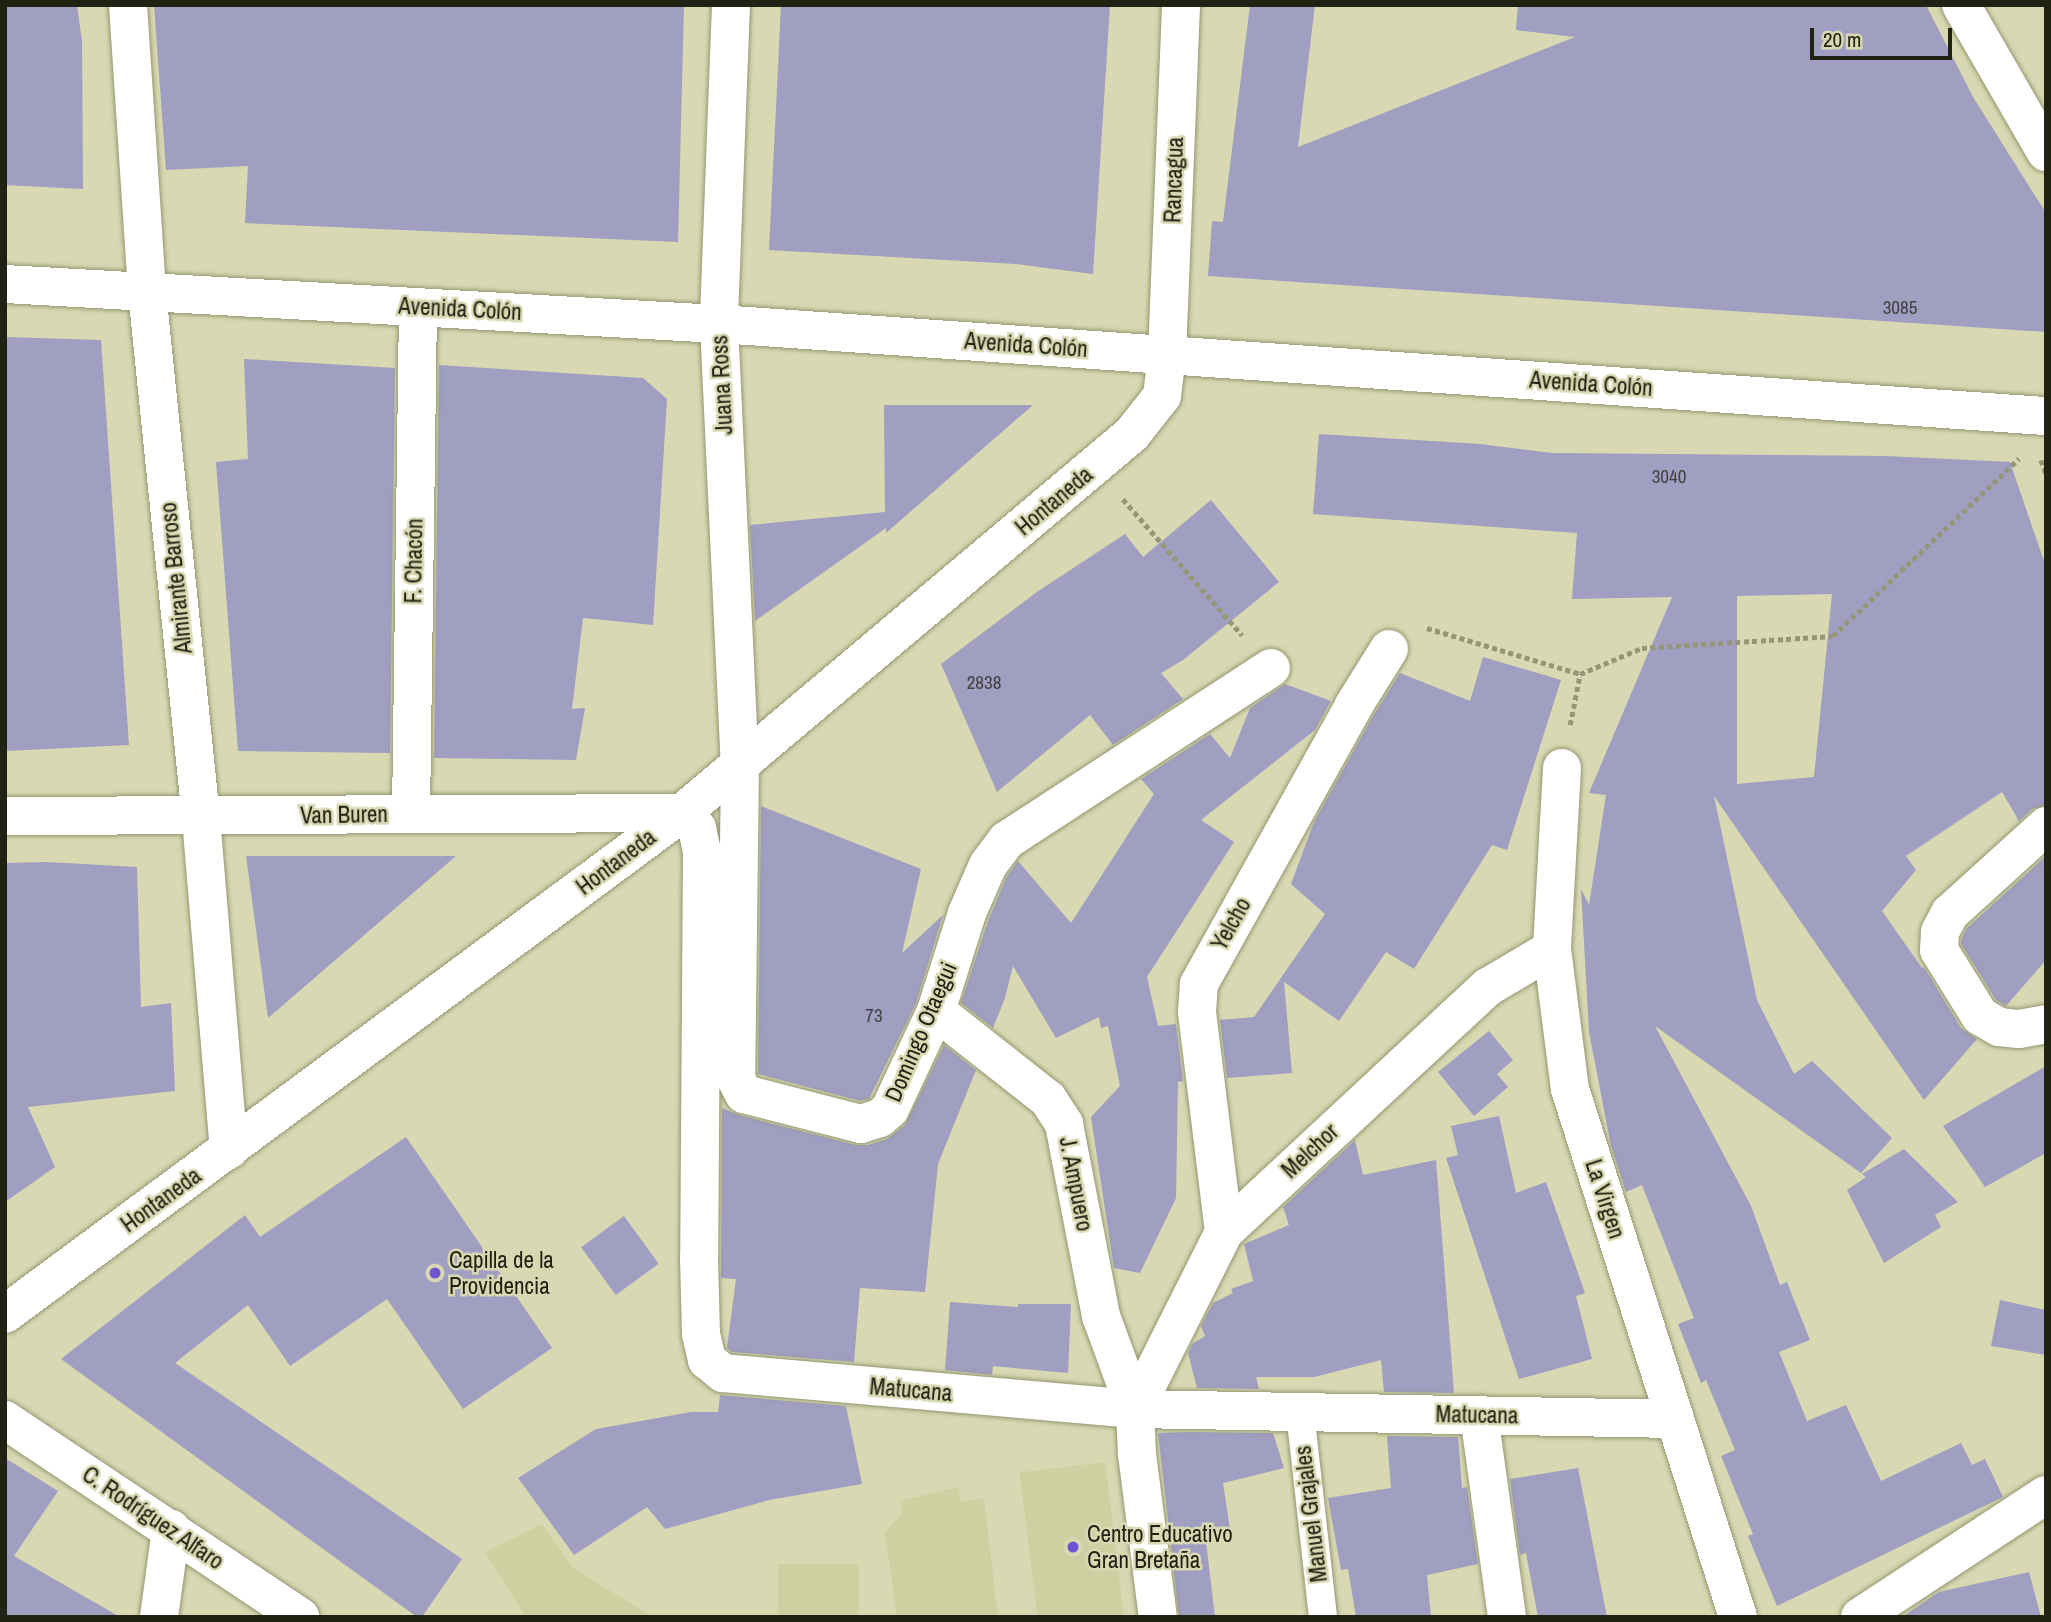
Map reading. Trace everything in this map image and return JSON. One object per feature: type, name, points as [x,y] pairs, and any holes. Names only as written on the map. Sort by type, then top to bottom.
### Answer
[{"type":"street","name":"Almirante Barroso","points":[[128,5],[148,292],[201,818],[229,1150]]},
{"type":"street","name":"Juana Ross","points":[[731,5],[719,324],[740,765]]},
{"type":"street","name":"Rancagua","points":[[1167,355],[1181,5]]},
{"type":"street","points":[[1961,5],[2046,152]]},
{"type":"street","name":"Avenida Colón","points":[[5,284],[719,324],[2042,415]]},
{"type":"street","name":"F. Chacón","points":[[411,814],[418,307]]},
{"type":"street","name":"Hontaneda","points":[[5,1314],[682,813],[1132,434],[1162,396],[1167,355]]},
{"type":"street","name":"Yelcho","points":[[1224,1231],[1197,1012],[1199,984],[1354,705],[1389,649]]},
{"type":"street","name":"Domingo Otaegui","points":[[740,765],[736,1079],[744,1094],[861,1124],[880,1118],[890,1109],[936,1010],[967,914],[988,865],[1007,840],[1271,667]]},
{"type":"street","name":"La Virgen","points":[[1562,768],[1552,949],[1570,1089],[1738,1617]]},
{"type":"street","name":"Van Buren","points":[[5,816],[201,818],[682,813]]},
{"type":"street","name":"Matucana","points":[[682,813],[697,828],[702,851],[699,1258],[701,1334],[706,1360],[723,1373],[1135,1409],[1675,1419]]},
{"type":"street","points":[[2046,826],[1950,914],[1940,932],[1939,950],[1980,1016],[1998,1027],[2019,1028],[2046,1024]]},
{"type":"street","name":"Melchor","points":[[1135,1409],[1224,1231],[1488,987],[1552,949]]},
{"type":"street","name":"J. Ampuero","points":[[936,1010],[1048,1099],[1064,1124],[1101,1316],[1135,1409]]},
{"type":"street","points":[[1135,1409],[1137,1454],[1158,1617]]},
{"type":"street","points":[[1479,1415],[1507,1617]]},
{"type":"street","name":"C. Rodríguez Alfaro","points":[[5,1420],[300,1617]]},
{"type":"street","points":[[1860,1617],[2046,1496]]},
{"type":"street","points":[[159,1617],[171,1529]]},
{"type":"lane","name":"Manuel Grajales","points":[[1300,1412],[1323,1617]]},
{"type":"path","points":[[1389,649],[1429,627],[1580,674],[1642,648],[1833,636],[2035,443],[2042,415]]},
{"type":"path","points":[[1095,467],[1271,667]]},
{"type":"path","points":[[1562,768],[1580,674]]},
{"type":"shaded area","name":"Centro Educativo Gran Bretaña","points":[[1105,1462],[1124,1617],[1037,1617],[1020,1472]]},
{"type":"shaded area","points":[[959,1487],[960,1502],[984,1498],[998,1617],[897,1617],[885,1532],[902,1514],[900,1501]]},
{"type":"shaded area","points":[[542,1524],[573,1568],[653,1617],[526,1617],[485,1552]]},
{"type":"shaded area","points":[[778,1564],[859,1564],[859,1617],[778,1617]]},
{"type":"building","points":[[5,5],[77,5],[82,41],[83,189],[5,185]]},
{"type":"building","points":[[154,5],[684,5],[678,242],[245,223],[248,166],[166,170]]},
{"type":"building","points":[[781,5],[1110,5],[1093,274],[1016,264],[769,250]]},
{"type":"building","points":[[1250,5],[1315,5],[1298,147],[1575,37],[1516,30],[1518,5],[1926,5],[1973,97],[2046,213],[2046,332],[1208,276],[1212,221],[1223,222]]},
{"type":"building","points":[[5,337],[101,340],[129,745],[5,751]]},
{"type":"building","points":[[244,359],[395,368],[390,753],[238,751],[216,462],[248,459]]},
{"type":"building","points":[[439,365],[643,378],[667,399],[653,625],[583,618],[572,709],[585,708],[576,760],[434,758]]},
{"type":"building","points":[[884,405],[1033,405],[886,533],[886,528],[755,621],[750,525],[885,512]]},
{"type":"building","points":[[1319,434],[1480,444],[1552,453],[1886,456],[2010,462],[2046,567],[2046,805],[2032,809],[2019,821],[2002,792],[1906,856],[1916,870],[1882,911],[1922,968],[1924,967],[1961,1028],[1977,1039],[1924,1100],[1714,796],[1757,1000],[1794,1074],[1812,1061],[1892,1138],[1861,1173],[1655,1026],[1751,1206],[1780,1285],[1787,1282],[1810,1340],[1779,1352],[1807,1421],[1846,1405],[1881,1481],[1961,1443],[1972,1465],[1985,1459],[2003,1497],[1777,1606],[1748,1536],[1753,1534],[1721,1456],[1735,1450],[1706,1380],[1701,1383],[1678,1324],[1694,1318],[1642,1185],[1626,1192],[1611,1146],[1589,1032],[1581,889],[1589,905],[1606,795],[1589,793],[1672,597],[1572,599],[1577,533],[1313,514]],"holes":[[[1832,594],[1814,777],[1737,784],[1737,596]]]},
{"type":"building","points":[[1211,500],[1279,582],[1183,660],[1161,673],[1183,699],[1113,745],[1090,715],[997,792],[941,664],[1037,592],[1125,534],[1143,557]]},
{"type":"building","points":[[1483,657],[1561,680],[1507,850],[1492,845],[1414,969],[1386,952],[1339,1021],[1284,982],[1292,1073],[1227,1078],[1220,1020],[1254,1017],[1325,914],[1291,884],[1314,822],[1373,716],[1400,673],[1470,701]]},
{"type":"building","points":[[1285,684],[1331,701],[1315,730],[1201,820],[1234,842],[1147,977],[1158,1026],[1176,1024],[1183,1081],[1178,1082],[1176,1198],[1140,1273],[1114,1268],[1091,1117],[1120,1086],[1108,1026],[1101,1028],[1099,1017],[1056,1038],[1013,966],[1005,998],[993,1028],[961,1003],[988,921],[1007,876],[1018,861],[1071,923],[1154,794],[1141,779],[1210,734],[1230,758],[1250,708]]},
{"type":"building","points":[[761,806],[921,869],[902,953],[943,915],[916,1003],[869,1099],[860,1101],[758,1074]]},
{"type":"building","points":[[246,856],[456,856],[268,1018]]},
{"type":"building","points":[[2046,856],[2046,960],[2006,1006],[1996,1000],[1961,944],[1962,938],[1966,929]]},
{"type":"building","points":[[47,862],[137,867],[141,1007],[171,1003],[175,1091],[28,1107],[55,1167],[5,1202],[5,863]]},
{"type":"building","points":[[1489,1031],[1513,1060],[1497,1074],[1508,1087],[1474,1116],[1438,1072]]},
{"type":"building","points":[[944,1045],[976,1070],[938,1164],[925,1292],[860,1288],[854,1362],[732,1352],[727,1348],[736,1279],[721,1278],[722,1108],[739,1115],[856,1145],[868,1145],[887,1139],[905,1125]]},
{"type":"building","points":[[2046,1066],[2046,1153],[1985,1187],[1943,1126]]},
{"type":"building","points":[[1499,1116],[1516,1193],[1546,1182],[1585,1293],[1576,1296],[1592,1359],[1519,1379],[1446,1158],[1458,1155],[1451,1126]]},
{"type":"building","points":[[406,1137],[552,1348],[463,1409],[387,1299],[290,1366],[248,1305],[175,1363],[462,1559],[422,1617],[417,1617],[61,1359],[245,1215],[260,1237]]},
{"type":"building","points":[[1355,1140],[1363,1175],[1436,1160],[1454,1393],[1384,1392],[1381,1360],[1314,1377],[1256,1377],[1259,1389],[1197,1388],[1188,1353],[1192,1344],[1205,1336],[1201,1326],[1213,1303],[1233,1293],[1231,1289],[1253,1281],[1244,1244],[1289,1225],[1283,1207]]},
{"type":"building","points":[[1904,1149],[1958,1202],[1935,1215],[1941,1227],[1884,1263],[1847,1190],[1866,1177],[1862,1174]]},
{"type":"building","points":[[624,1216],[659,1264],[616,1295],[581,1247]]},
{"type":"building","points":[[2000,1300],[2046,1310],[2046,1355],[1991,1346]]},
{"type":"building","points":[[950,1302],[1018,1307],[1018,1304],[1071,1304],[1068,1373],[993,1366],[992,1375],[945,1370]]},
{"type":"building","points":[[720,1395],[846,1406],[862,1484],[769,1500],[665,1529],[647,1507],[574,1555],[518,1478],[596,1429],[691,1412],[718,1412]]},
{"type":"building","points":[[1158,1433],[1273,1433],[1284,1468],[1223,1483],[1230,1529],[1205,1533],[1215,1617],[1179,1617]]},
{"type":"building","points":[[1387,1436],[1458,1437],[1462,1488],[1467,1487],[1478,1564],[1427,1575],[1431,1617],[1356,1617],[1348,1569],[1341,1570],[1328,1498],[1391,1488]]},
{"type":"building","points":[[5,1458],[58,1491],[14,1556],[120,1617],[5,1617]]},
{"type":"building","points":[[1578,1468],[1607,1617],[1538,1617],[1526,1553],[1520,1555],[1510,1479]]},
{"type":"building","points":[[2029,1572],[2041,1617],[1902,1617],[1939,1592]]},
{"type":"place","name":"Capilla de la Providencia","points":[[435,1273]]},
{"type":"place","name":"Centro Educativo Gran Bretaña","points":[[1073,1547]]}]
